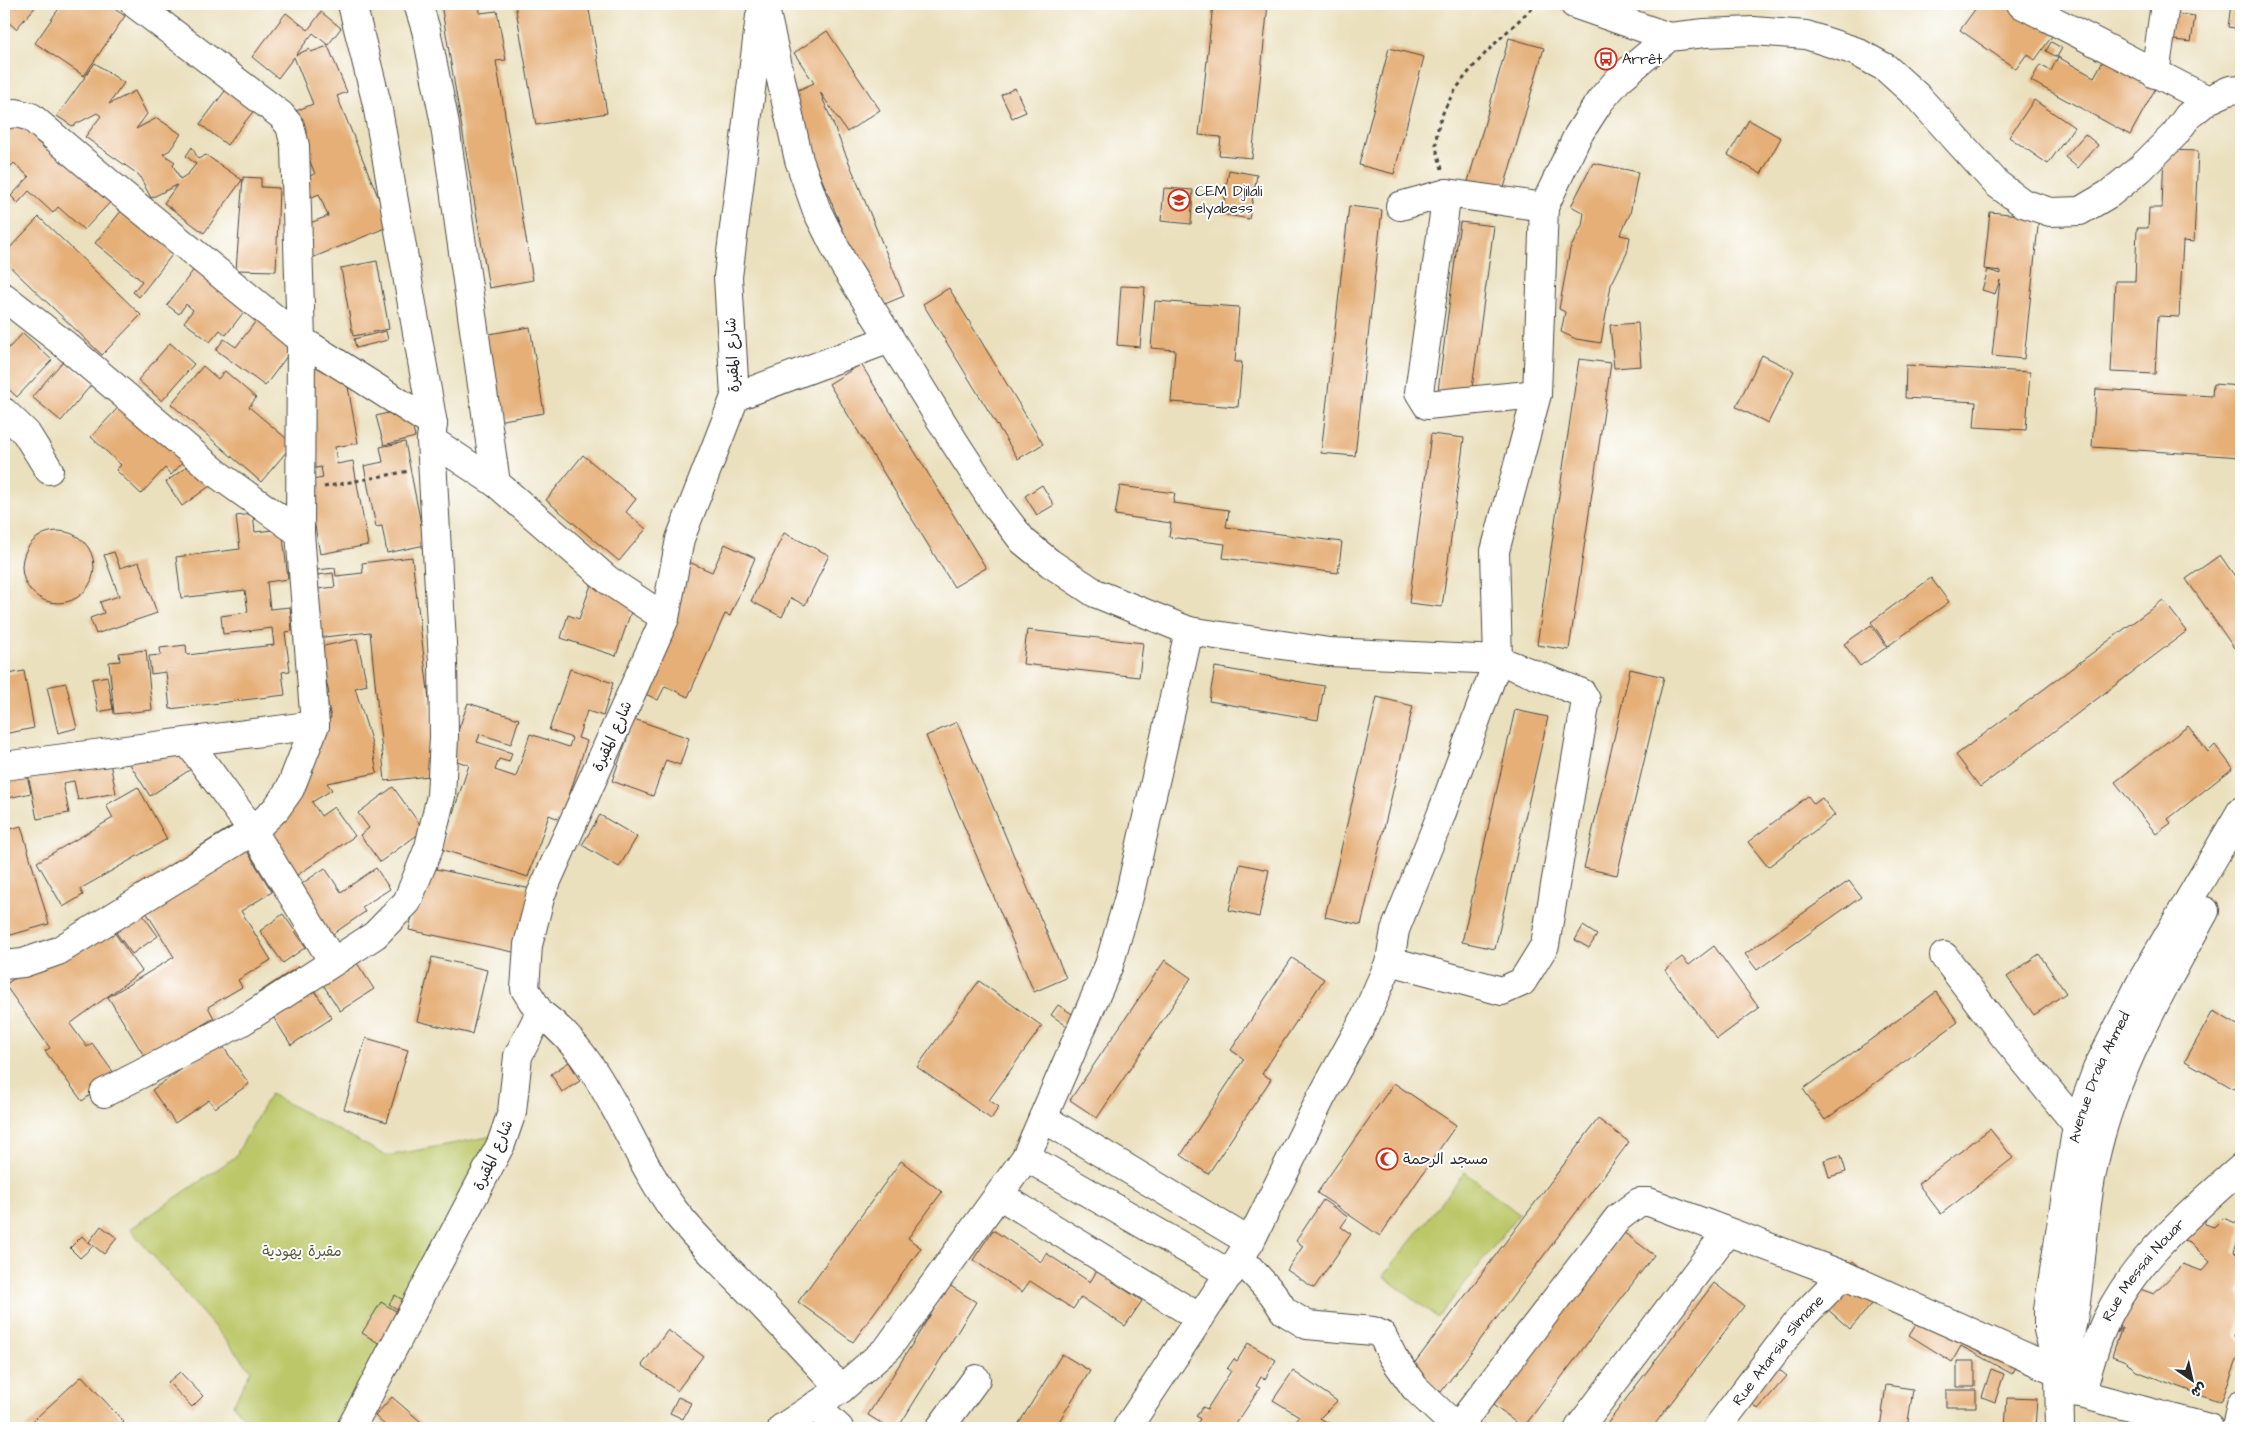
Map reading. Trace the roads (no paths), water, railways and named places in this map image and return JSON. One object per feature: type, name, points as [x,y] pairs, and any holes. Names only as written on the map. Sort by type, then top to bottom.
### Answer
[{"type":"street","points":[[4,965],[24,963],[58,951],[253,831],[276,809],[290,789],[315,725],[300,533],[302,340],[295,146],[290,126],[281,115],[135,4]]},
{"type":"street","points":[[104,1092],[240,1022],[375,935],[406,902],[429,847],[441,796],[444,737],[443,662],[432,432],[377,104],[352,4]]},
{"type":"street","points":[[418,4],[426,30],[444,119],[496,483]]},
{"type":"street","points":[[763,4],[799,160],[817,211],[844,265],[996,506],[1024,541],[1050,563],[1095,593],[1189,631],[1329,652],[1498,660],[1574,688],[1582,693],[1586,700],[1545,945],[1522,982],[1502,991],[1390,961]]},
{"type":"street","name":"شارع المقبرة","points":[[351,1428],[501,1144],[512,1112],[518,1056],[540,1013],[525,989],[528,945],[541,894],[665,618],[680,538],[735,397],[728,277],[763,4]]},
{"type":"street","points":[[1574,4],[1668,38],[1704,33],[1754,31],[1806,35],[1855,51],[1886,68],[1917,96],[1997,184],[2023,203],[2050,212],[2080,211],[2109,194],[2140,169],[2175,134],[2188,116],[2208,100],[2230,90],[2241,89]]},
{"type":"street","points":[[2021,4],[2208,100]]},
{"type":"street","points":[[2155,74],[2165,4]]},
{"type":"street","points":[[1127,1428],[1240,1258],[1321,1098],[1364,1020],[1390,961],[1395,930],[1441,815],[1498,660],[1495,551],[1537,394],[1544,207],[1578,135],[1600,101],[1619,79],[1668,38]]},
{"type":"street","points":[[4,115],[16,113],[31,117],[116,189],[302,340],[432,432],[496,483],[608,580],[665,618]]},
{"type":"street","points":[[1400,206],[1447,193],[1544,207]]},
{"type":"street","points":[[1447,193],[1419,392],[1422,400],[1427,404],[1537,394]]},
{"type":"street","points":[[4,297],[63,343],[220,476],[300,533]]},
{"type":"street","points":[[735,397],[890,339]]},
{"type":"street","points":[[4,412],[26,433],[49,470]]},
{"type":"street","points":[[782,1428],[841,1389],[888,1348],[1026,1157],[1109,965],[1133,879],[1189,631]]},
{"type":"street","points":[[4,766],[315,725]]},
{"type":"street","points":[[188,742],[253,831],[333,962]]},
{"type":"street","name":"Avenue Draia Ahmed","points":[[2067,1386],[2067,1349],[2073,1322],[2091,1177],[2116,1086],[2241,811]]},
{"type":"street","name":"Avenue Draia Ahmed","points":[[2067,1386],[2048,1330],[2048,1309],[2076,1125],[2097,1069],[2123,1014],[2197,906],[2241,850]]},
{"type":"street","points":[[1944,956],[2004,1036],[2076,1125]]},
{"type":"street","points":[[540,1013],[555,1024],[577,1046],[596,1073],[634,1147],[673,1209],[714,1256],[841,1389]]},
{"type":"street","points":[[1043,1118],[1240,1258],[1273,1294],[1284,1311],[1307,1325],[1373,1331],[1382,1335],[1393,1358],[1415,1388],[1467,1425],[1618,1218],[1639,1202],[1649,1202],[1843,1275],[2067,1386],[2209,1428]]},
{"type":"street","points":[[1026,1157],[1240,1258]]},
{"type":"street","name":"Rue Messai Nouar","points":[[2067,1386],[2098,1338],[2116,1303],[2139,1269],[2191,1213],[2241,1168]]},
{"type":"street","points":[[999,1195],[1200,1318]]},
{"type":"street","points":[[1579,1428],[1727,1232]]},
{"type":"street","name":"Rue Atarsia Slimane","points":[[1717,1428],[1798,1321],[1843,1275]]},
{"type":"street","points":[[940,1428],[976,1379]]},
{"type":"street","points":[[2060,1428],[2067,1386]]},
{"type":"street","points":[[2236,1428],[2241,1404]]},
{"type":"street","points":[[815,1406],[839,1428]]},
{"type":"place","name":"Arrêt","points":[[1606,59]]},
{"type":"place","name":"CEM Djilali elyabess","points":[[1179,200]]},
{"type":"place","name":"مسجد الرحمة","points":[[1387,1159]]},
{"type":"park label","name":"مقبرة يهودية","points":[[302,1251]]}]
